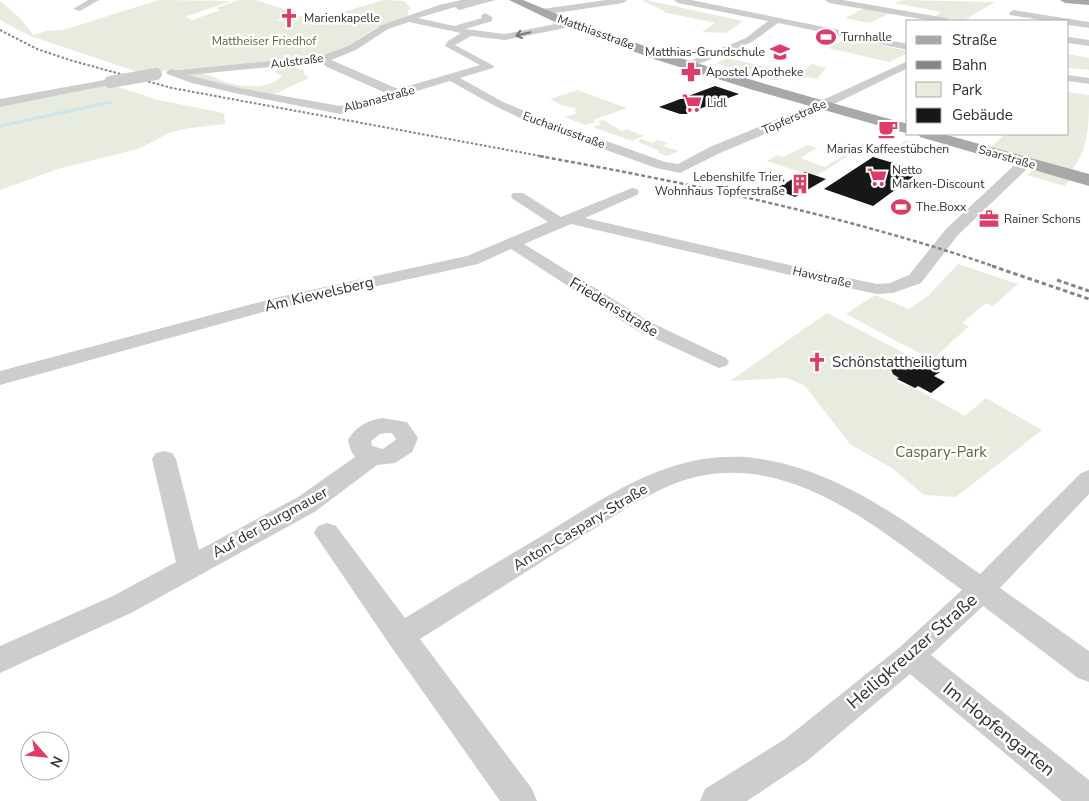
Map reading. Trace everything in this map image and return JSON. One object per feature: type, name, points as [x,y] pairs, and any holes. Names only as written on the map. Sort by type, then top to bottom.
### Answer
[{"type":"main road","points":[[1065,0],[1088,1]]},
{"type":"main road","name":"Matthiasstraße","points":[[518,1],[570,24],[689,65],[822,105]]},
{"type":"main road","points":[[822,105],[906,128]]},
{"type":"main road","name":"Saarstraße","points":[[930,135],[1089,180]]},
{"type":"street","points":[[77,9],[95,0]]},
{"type":"street","name":"Aulstraße","points":[[0,103],[156,74],[323,59],[352,48],[375,32],[406,19],[472,0]]},
{"type":"street","points":[[542,12],[623,0]]},
{"type":"street","points":[[678,0],[906,48]]},
{"type":"street","points":[[829,0],[940,20]]},
{"type":"street","name":"Aulstraße","points":[[429,11],[488,1],[518,1]]},
{"type":"street","points":[[1024,3],[1010,15],[1055,20]]},
{"type":"street","points":[[453,29],[489,20],[485,16]]},
{"type":"street","points":[[406,19],[469,33],[505,37],[570,24]]},
{"type":"street","points":[[689,65],[749,40],[776,20]]},
{"type":"street","points":[[1069,22],[1089,25]]},
{"type":"street","name":"Albanastraße","points":[[171,72],[196,81],[239,91],[340,110],[489,66],[450,46],[451,43],[469,33]]},
{"type":"street","points":[[1069,40],[1089,43]]},
{"type":"street","points":[[323,59],[331,65],[399,94]]},
{"type":"street","name":"Töpferstraße","points":[[680,168],[715,150],[822,105],[906,65]]},
{"type":"street","name":"Euchariusstraße","points":[[452,78],[499,104],[530,118],[670,168],[680,168]]},
{"type":"street","points":[[1069,78],[1089,82]]},
{"type":"street","name":"Hawstraße","points":[[518,196],[566,221],[877,289],[893,288],[915,279],[952,232],[1026,162]]},
{"type":"street","name":"Am Kiewelsberg","points":[[0,378],[279,302],[472,260],[632,192]]},
{"type":"street","name":"Friedensstraße","points":[[512,244],[644,326],[719,362]]},
{"type":"street","name":"Auf der Burgmauer","points":[[0,660],[123,604],[307,504],[372,457]]},
{"type":"street","points":[[164,459],[190,566]]},
{"type":"street","name":"Anton-Caspary-Straße","points":[[400,636],[628,496],[660,480],[696,468],[719,465],[760,467],[807,479],[873,511],[1089,668]]},
{"type":"street","name":"Heiligkreuzer Straße","points":[[717,801],[796,750],[910,656],[982,590],[1089,479]]},
{"type":"street","points":[[327,533],[520,801]]},
{"type":"street","name":"Im Hopfengarten","points":[[910,656],[1089,801]]},
{"type":"green space","name":"Mattheiser Friedhof","points":[[159,0],[231,1],[185,17],[192,20],[220,10],[216,8],[239,0],[256,0],[296,13],[276,20],[281,21],[301,16],[332,15],[384,0],[405,1],[411,10],[408,10],[408,16],[374,29],[342,50],[324,56],[141,73],[30,36],[0,20],[0,1],[21,19],[33,35],[47,31],[63,30]]},
{"type":"green space","points":[[646,0],[743,21],[726,33],[702,32],[715,23],[663,12],[665,11],[642,1]]},
{"type":"green space","points":[[903,0],[995,2],[965,20],[934,17],[941,12],[894,3]]},
{"type":"green space","points":[[863,9],[893,12],[870,23],[845,18]]},
{"type":"green space","points":[[848,38],[906,51],[906,54],[889,62],[828,48]]},
{"type":"green space","points":[[1069,54],[1089,58],[1089,70],[1069,68]]},
{"type":"green space","points":[[727,58],[794,73],[778,80],[773,80],[716,63]]},
{"type":"green space","points":[[811,64],[826,68],[817,79],[807,77],[796,81]]},
{"type":"green space","points":[[286,66],[304,70],[303,73],[309,78],[272,95],[251,92],[188,75],[202,73],[232,84],[255,86],[270,84],[277,80],[282,76],[274,72]]},
{"type":"green space","points":[[109,84],[158,100],[224,113],[225,124],[183,129],[169,133],[138,149],[58,169],[0,190],[0,104]]},
{"type":"green space","points":[[577,90],[627,108],[593,120],[596,122],[585,125],[565,117],[577,113],[574,111],[577,109],[561,105],[550,99]]},
{"type":"green space","points":[[1069,92],[1089,95],[1085,144],[1078,162],[1072,170],[991,147],[1004,135],[1069,135]]},
{"type":"green space","points":[[603,120],[622,131],[627,129],[644,136],[632,141],[593,127],[601,124],[598,122]]},
{"type":"green space","points":[[642,139],[652,143],[658,140],[668,143],[663,146],[679,151],[667,156],[638,141]]},
{"type":"green space","points":[[906,140],[924,146],[920,149],[924,151],[911,155],[893,151]]},
{"type":"green space","points":[[833,141],[842,144],[836,148],[853,153],[816,176],[767,161],[778,155],[783,157],[807,145],[817,148],[800,158],[825,167],[846,154],[832,148],[838,144]]},
{"type":"green space","points":[[1033,170],[1070,180],[1064,186],[1027,175]]},
{"type":"green space","points":[[958,264],[1018,284],[993,306],[986,303],[962,323],[969,326],[932,360],[846,314],[875,295],[909,309],[929,295]]},
{"type":"green space","name":"Caspary-Park","points":[[827,313],[912,357],[904,363],[895,375],[899,378],[896,381],[906,386],[909,385],[965,416],[986,398],[1042,430],[956,497],[924,495],[893,469],[850,444],[805,386],[787,378],[730,381]]},
{"type":"building","name":"Lidl","points":[[715,86],[739,94],[686,114],[680,114],[659,107]]},
{"type":"building","name":"Netto Marken-Discount","points":[[873,157],[921,171],[873,206],[824,189]]},
{"type":"building","name":"Lebenshilfe Trier, Wohnhaus Töpferstraße","points":[[805,172],[826,179],[795,197],[775,189]]},
{"type":"building","points":[[912,357],[940,372],[934,376],[945,382],[931,393],[918,386],[915,388],[897,379],[899,378],[893,374],[888,361],[904,362]]},
{"type":"waterway","points":[[0,126],[111,102]]},
{"type":"railway","points":[[0,30],[37,49],[73,61],[172,88],[546,157]]},
{"type":"railway","points":[[539,156],[712,190],[827,217],[883,232],[996,267]]},
{"type":"railway","points":[[992,266],[1089,299]]},
{"type":"railway","points":[[1057,280],[1089,291]]},
{"type":"place","name":"Marienkapelle","points":[[289,18]]},
{"type":"place","name":"Turnhalle","points":[[826,37]]},
{"type":"place","name":"Matthias-Grundschule","points":[[780,52]]},
{"type":"place","name":"Apostel Apotheke","points":[[691,72]]},
{"type":"place","name":"Lidl","points":[[692,103]]},
{"type":"place","name":"Marias Kaffeestübchen","points":[[888,129]]},
{"type":"place","name":"Netto Marken-Discount","points":[[877,177]]},
{"type":"place","name":"Lebenshilfe Trier, Wohnhaus Töpferstraße","points":[[800,184]]},
{"type":"place","name":"The.Boxx","points":[[901,207]]},
{"type":"place","name":"Rainer Schons","points":[[989,219]]},
{"type":"place","name":"Schönstattheiligtum","points":[[817,362]]}]
